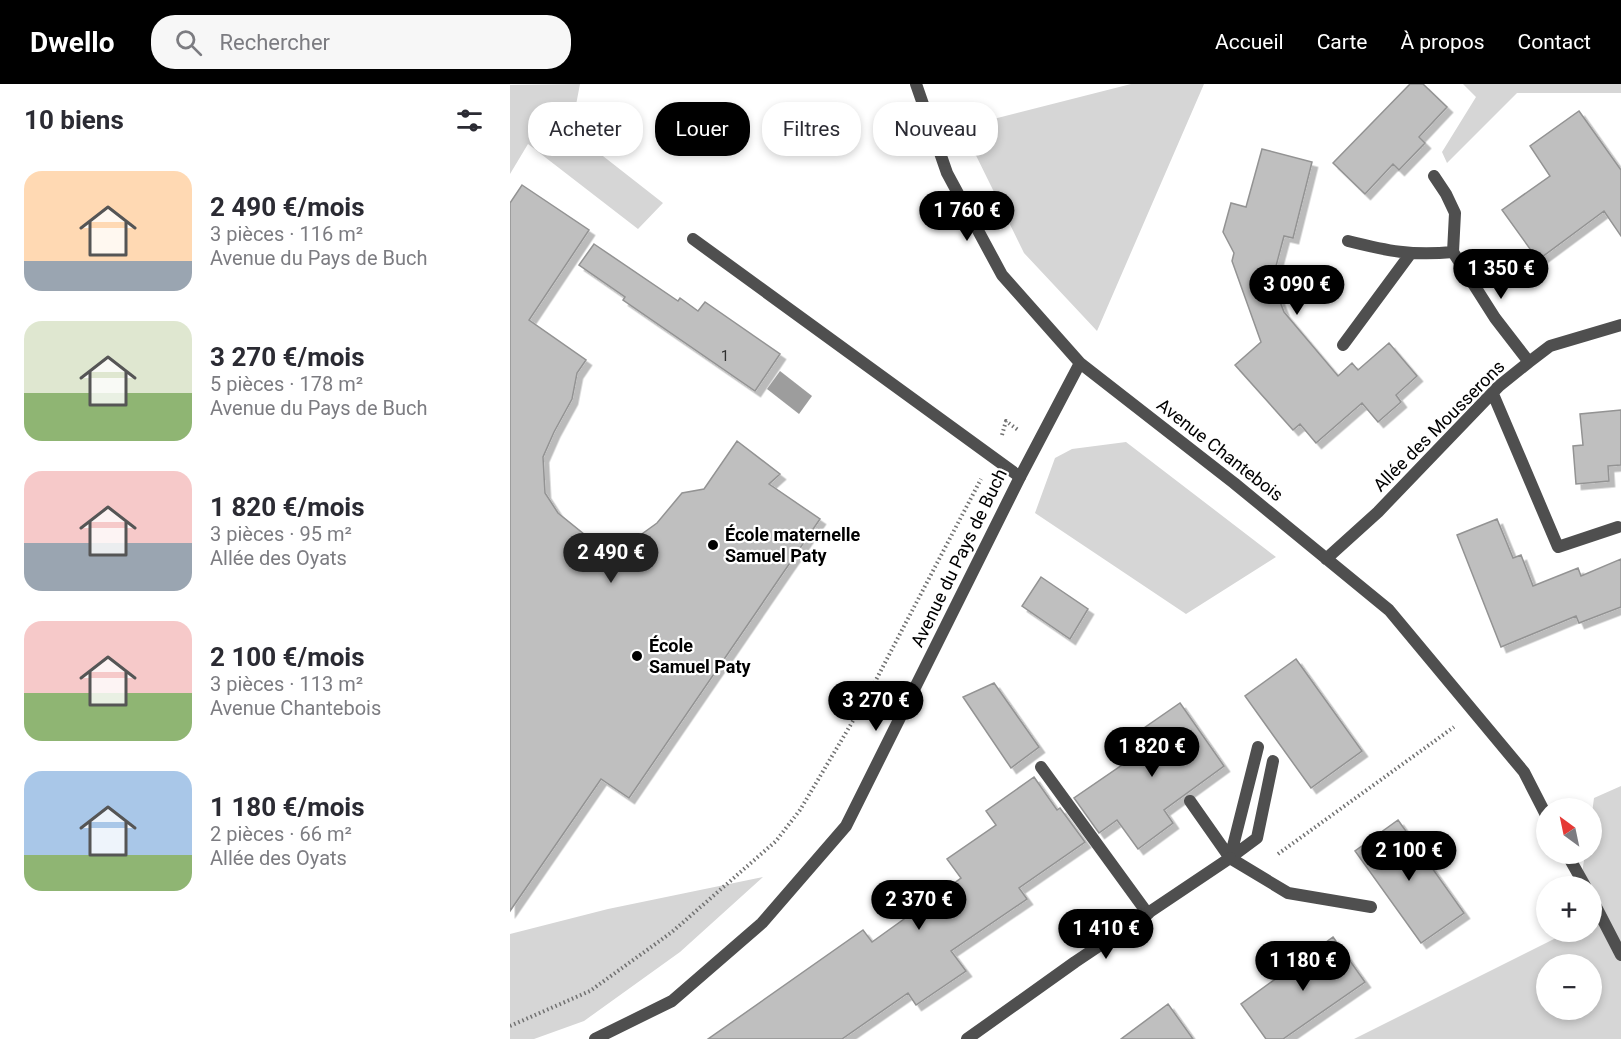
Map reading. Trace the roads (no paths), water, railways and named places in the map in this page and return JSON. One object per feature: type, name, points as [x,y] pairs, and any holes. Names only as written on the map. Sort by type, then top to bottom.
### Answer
[{"type":"street","name":"Avenue Chantebois","points":[[916,84],[947,173],[1002,275],[1080,363],[1225,476],[1389,610],[1524,772],[1537,798]]},
{"type":"street","points":[[1434,176],[1455,213],[1453,252],[1495,318],[1529,362]]},
{"type":"street","points":[[693,239],[1020,477]]},
{"type":"street","points":[[1348,241],[1411,254],[1453,252]]},
{"type":"street","points":[[1343,345],[1411,254]]},
{"type":"street","name":"Allée des Mousserons","points":[[1326,559],[1378,512],[1499,386],[1529,362],[1550,346],[1621,325]]},
{"type":"street","name":"Avenue du Pays de Buch","points":[[595,1039],[672,1001],[762,923],[846,826],[1020,477],[1080,363]]},
{"type":"street","points":[[1493,394],[1558,547],[1618,527]]},
{"type":"street","points":[[1230,858],[1258,747]]},
{"type":"street","points":[[967,1039],[1257,838],[1273,760]]},
{"type":"street","points":[[1041,767],[1148,914]]},
{"type":"street","points":[[1190,801],[1230,858],[1288,893],[1371,907]]},
{"type":"street","points":[[1602,918],[1621,955]]},
{"type":"place","name":"École maternelle Samuel Paty","points":[[713,545]]},
{"type":"place","name":"École Samuel Paty","points":[[637,656]]}]
